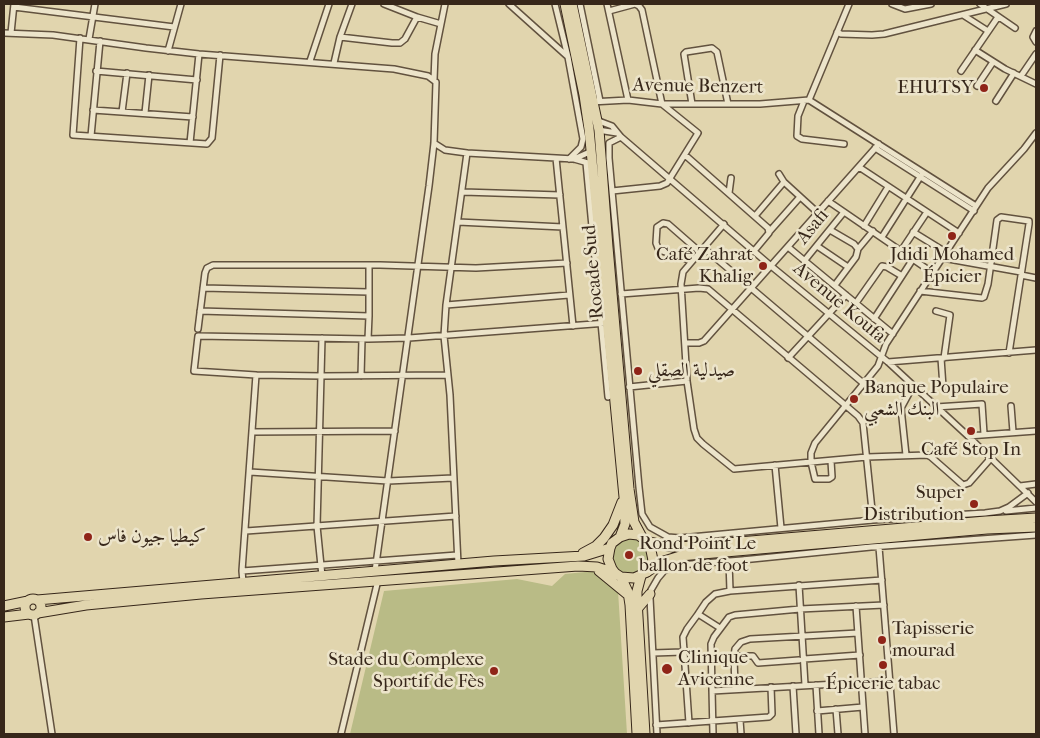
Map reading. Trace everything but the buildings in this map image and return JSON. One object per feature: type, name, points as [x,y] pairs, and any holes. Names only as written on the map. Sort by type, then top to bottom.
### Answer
[{"type":"main road","name":"Rocade Sud","points":[[565,4],[575,72],[592,102]]},
{"type":"main road","name":"Rocade Sud","points":[[572,4],[592,102],[591,152],[636,503],[634,522],[644,539]]},
{"type":"main road","name":"Rocade Sud","points":[[591,123],[599,130],[604,146],[593,163],[604,324],[624,497],[625,524],[620,537]]},
{"type":"main road","points":[[576,557],[596,546],[604,538],[613,525],[624,497]]},
{"type":"main road","points":[[4,617],[33,614],[61,608],[377,576],[458,564],[584,556],[610,548],[620,537],[634,534],[644,539],[672,546],[688,546],[1036,518]]},
{"type":"main road","points":[[4,606],[32,601],[322,576],[377,576],[589,566],[602,568],[628,579],[644,574],[672,558],[700,554],[986,529],[1036,527]]},
{"type":"main road","points":[[688,546],[698,536]]},
{"type":"main road","points":[[644,539],[650,546],[652,560],[637,591],[645,734]]},
{"type":"main road","points":[[610,548],[608,559],[629,596],[638,734]]},
{"type":"main road","points":[[691,564],[700,554]]},
{"type":"main road","points":[[589,566],[603,573],[629,596]]},
{"type":"main road","points":[[638,608],[650,594]]},
{"type":"main road","points":[[32,601],[25,608],[33,614]]},
{"type":"main road","points":[[32,601],[40,606],[33,614]]},
{"type":"street","points":[[89,39],[95,4]]},
{"type":"street","points":[[168,51],[181,4]]},
{"type":"street","points":[[310,61],[330,4]]},
{"type":"street","points":[[334,63],[340,37],[352,4]]},
{"type":"street","points":[[384,4],[441,24]]},
{"type":"street","points":[[434,80],[435,54],[445,4]]},
{"type":"street","points":[[509,4],[568,56]]},
{"type":"street","points":[[555,4],[568,56],[575,72],[583,139],[581,147],[572,159]]},
{"type":"street","points":[[580,4],[592,102]]},
{"type":"street","points":[[607,4],[628,100]]},
{"type":"street","points":[[608,11],[635,4],[642,10],[662,104],[698,134],[671,179],[664,185],[612,191]]},
{"type":"street","points":[[844,144],[802,139],[797,136],[798,116],[807,101],[849,4]]},
{"type":"street","points":[[892,4],[905,9],[930,4]]},
{"type":"street","points":[[980,4],[1016,28]]},
{"type":"street","points":[[837,32],[841,34],[884,34],[1006,4]]},
{"type":"street","points":[[11,33],[14,5],[174,27]]},
{"type":"street","points":[[963,15],[988,31]]},
{"type":"street","points":[[340,37],[400,43],[405,39],[417,17]]},
{"type":"street","points":[[961,71],[998,17]]},
{"type":"street","points":[[1036,31],[1033,37],[1036,42]]},
{"type":"street","points":[[4,33],[46,34],[199,54],[310,61],[394,69],[428,76],[437,85],[434,143],[419,266],[377,560],[377,576],[341,734]]},
{"type":"street","points":[[80,38],[73,135],[207,144],[212,138],[220,55]]},
{"type":"street","points":[[91,136],[100,42]]},
{"type":"street","points":[[692,104],[684,54],[686,52],[712,48],[718,52],[728,104]]},
{"type":"street","points":[[975,50],[993,62],[1036,84]]},
{"type":"street","points":[[190,143],[199,54]]},
{"type":"street","points":[[1021,76],[1036,54]]},
{"type":"street","points":[[977,86],[993,62]]},
{"type":"street","points":[[96,71],[197,80]]},
{"type":"street","points":[[996,100],[1014,73]]},
{"type":"street","points":[[122,112],[127,74]]},
{"type":"street","points":[[145,113],[149,76]]},
{"type":"street","name":"Avenue Benzert","points":[[592,102],[628,100],[662,104],[760,104],[807,101]]},
{"type":"street","points":[[807,101],[975,208]]},
{"type":"street","points":[[93,110],[193,117]]},
{"type":"street","name":"Avenue Koufa","points":[[591,123],[612,126],[619,135],[771,266],[888,362],[1036,502]]},
{"type":"street","points":[[599,130],[619,135]]},
{"type":"street","points":[[831,461],[833,476],[830,479],[815,479],[811,462],[815,442],[878,366],[884,348],[988,188],[1036,133]]},
{"type":"street","points":[[572,159],[604,146],[619,135]]},
{"type":"street","points":[[434,143],[445,150],[467,153],[572,159],[593,163]]},
{"type":"street","points":[[604,146],[612,191],[621,294],[629,387],[633,479]]},
{"type":"street","points":[[686,343],[704,341],[877,146]]},
{"type":"street","points":[[458,564],[448,375],[444,336],[446,304],[467,153]]},
{"type":"street","points":[[686,155],[768,228],[769,232]]},
{"type":"street","points":[[556,158],[573,326]]},
{"type":"street","points":[[859,167],[959,233]]},
{"type":"street","points":[[779,174],[784,182],[818,213]]},
{"type":"street","points":[[882,237],[922,174]]},
{"type":"street","points":[[729,193],[730,178]]},
{"type":"street","points":[[755,216],[784,182]]},
{"type":"street","points":[[864,226],[888,187]]},
{"type":"street","points":[[463,192],[560,195]]},
{"type":"street","points":[[754,251],[800,197]]},
{"type":"street","points":[[828,201],[933,273]]},
{"type":"street","name":"Asafi","points":[[805,260],[844,212]]},
{"type":"street","points":[[900,251],[927,212]]},
{"type":"street","points":[[920,291],[982,298],[985,295],[997,220],[1001,217],[1027,220],[1029,224],[1009,353]]},
{"type":"street","points":[[458,222],[563,227]]},
{"type":"street","points":[[692,261],[658,248],[656,243],[657,227],[663,223],[668,224],[752,289],[864,383]]},
{"type":"street","points":[[724,224],[692,261],[682,278],[687,381],[697,438],[734,469],[906,455],[931,457],[963,485],[969,483],[991,458]]},
{"type":"street","points":[[830,230],[854,244],[858,249]]},
{"type":"street","points":[[836,285],[856,257],[858,249],[873,231]]},
{"type":"street","points":[[913,232],[946,253]]},
{"type":"street","points":[[817,246],[848,268]]},
{"type":"street","points":[[788,247],[893,334]]},
{"type":"street","points":[[943,258],[1036,278]]},
{"type":"street","points":[[874,319],[913,259]]},
{"type":"street","points":[[198,330],[205,271],[212,265],[476,268],[566,263]]},
{"type":"street","points":[[361,376],[369,316],[369,266]]},
{"type":"street","points":[[856,303],[882,266],[902,276]]},
{"type":"street","points":[[203,288],[369,292]]},
{"type":"street","points":[[621,294],[708,289],[858,416],[863,423],[873,520]]},
{"type":"street","points":[[446,304],[569,295]]},
{"type":"street","points":[[788,358],[846,295]]},
{"type":"street","points":[[200,311],[369,316]]},
{"type":"street","points":[[936,311],[950,315],[942,358],[943,387]]},
{"type":"street","points":[[448,375],[256,375],[194,371],[198,336],[409,338],[604,324],[608,398]]},
{"type":"street","points":[[322,338],[317,526],[322,576]]},
{"type":"street","points":[[888,362],[1036,350]]},
{"type":"street","points":[[243,582],[242,571],[256,375]]},
{"type":"street","points":[[629,387],[687,381]]},
{"type":"street","points":[[906,455],[901,408],[913,386]]},
{"type":"street","points":[[936,407],[982,404],[984,434]]},
{"type":"street","points":[[1011,406],[1013,432]]},
{"type":"street","points":[[252,432],[395,431]]},
{"type":"street","points":[[968,436],[1036,431]]},
{"type":"street","points":[[775,465],[781,528]]},
{"type":"street","points":[[250,472],[388,481],[454,478]]},
{"type":"street","points":[[1020,486],[1036,484]]},
{"type":"street","points":[[1000,512],[1017,503],[1028,493]]},
{"type":"street","points":[[636,503],[650,527],[656,532],[674,538],[873,520],[1036,508]]},
{"type":"street","points":[[246,532],[456,516]]},
{"type":"street","points":[[657,734],[650,594],[654,583],[664,571],[679,565],[1036,535]]},
{"type":"street","points":[[879,547],[894,734]]},
{"type":"street","points":[[242,571],[458,555]]},
{"type":"street","points":[[728,561],[730,591]]},
{"type":"street","points":[[689,723],[683,642],[685,632],[706,602],[715,594],[799,585],[882,580]]},
{"type":"street","points":[[799,585],[802,636],[801,660],[806,685]]},
{"type":"street","points":[[713,734],[711,644],[729,617],[800,609],[884,605]]},
{"type":"street","points":[[856,606],[865,734]]},
{"type":"street","points":[[33,614],[52,734]]},
{"type":"street","points":[[698,614],[720,628]]},
{"type":"street","points":[[735,689],[734,656],[738,645],[745,640],[858,634]]},
{"type":"street","points":[[653,653],[684,652]]},
{"type":"street","points":[[734,656],[753,656],[758,663],[860,655]]},
{"type":"street","points":[[712,692],[735,689],[890,681]]},
{"type":"street","points":[[816,685],[819,734]]},
{"type":"street","points":[[793,686],[796,734]]},
{"type":"street","points":[[656,725],[740,720],[770,716],[771,687]]},
{"type":"street","points":[[817,711],[863,707]]},
{"type":"street","points":[[836,709],[838,734]]},
{"type":"street","points":[[740,720],[741,734]]},
{"type":"green space","points":[[632,537],[645,543],[650,557],[646,567],[634,576],[618,572],[611,557],[617,542]]},
{"type":"green space","name":"Stade du Complexe Sportif de Fès","points":[[595,571],[618,591],[627,734],[350,734],[384,591],[517,579],[552,586],[565,574]]},
{"type":"place","name":"EHUTSY","points":[[984,88]]},
{"type":"place","name":"Jdidi Mohamed Épicier","points":[[952,236]]},
{"type":"place","name":"Café Zahrat Khalig","points":[[763,266]]},
{"type":"place","name":"صيدلية الصقلي","points":[[638,371]]},
{"type":"place","name":"Banque Populaire البنك الشعبي","points":[[854,399]]},
{"type":"place","name":"Café Stop In","points":[[971,431]]},
{"type":"place","name":"Super Distribution","points":[[974,504]]},
{"type":"place","name":"كيطيا جيون فاس","points":[[88,537]]},
{"type":"place","name":"Rond Point Le ballon de foot","points":[[629,555]]},
{"type":"place","name":"Tapisserie mourad","points":[[882,640]]},
{"type":"place","name":"Épicerie tabac","points":[[883,665]]},
{"type":"place","name":"Clinique Avicenne","points":[[667,669]]},
{"type":"place","name":"Stade du Complexe Sportif de Fès","points":[[494,671]]}]
